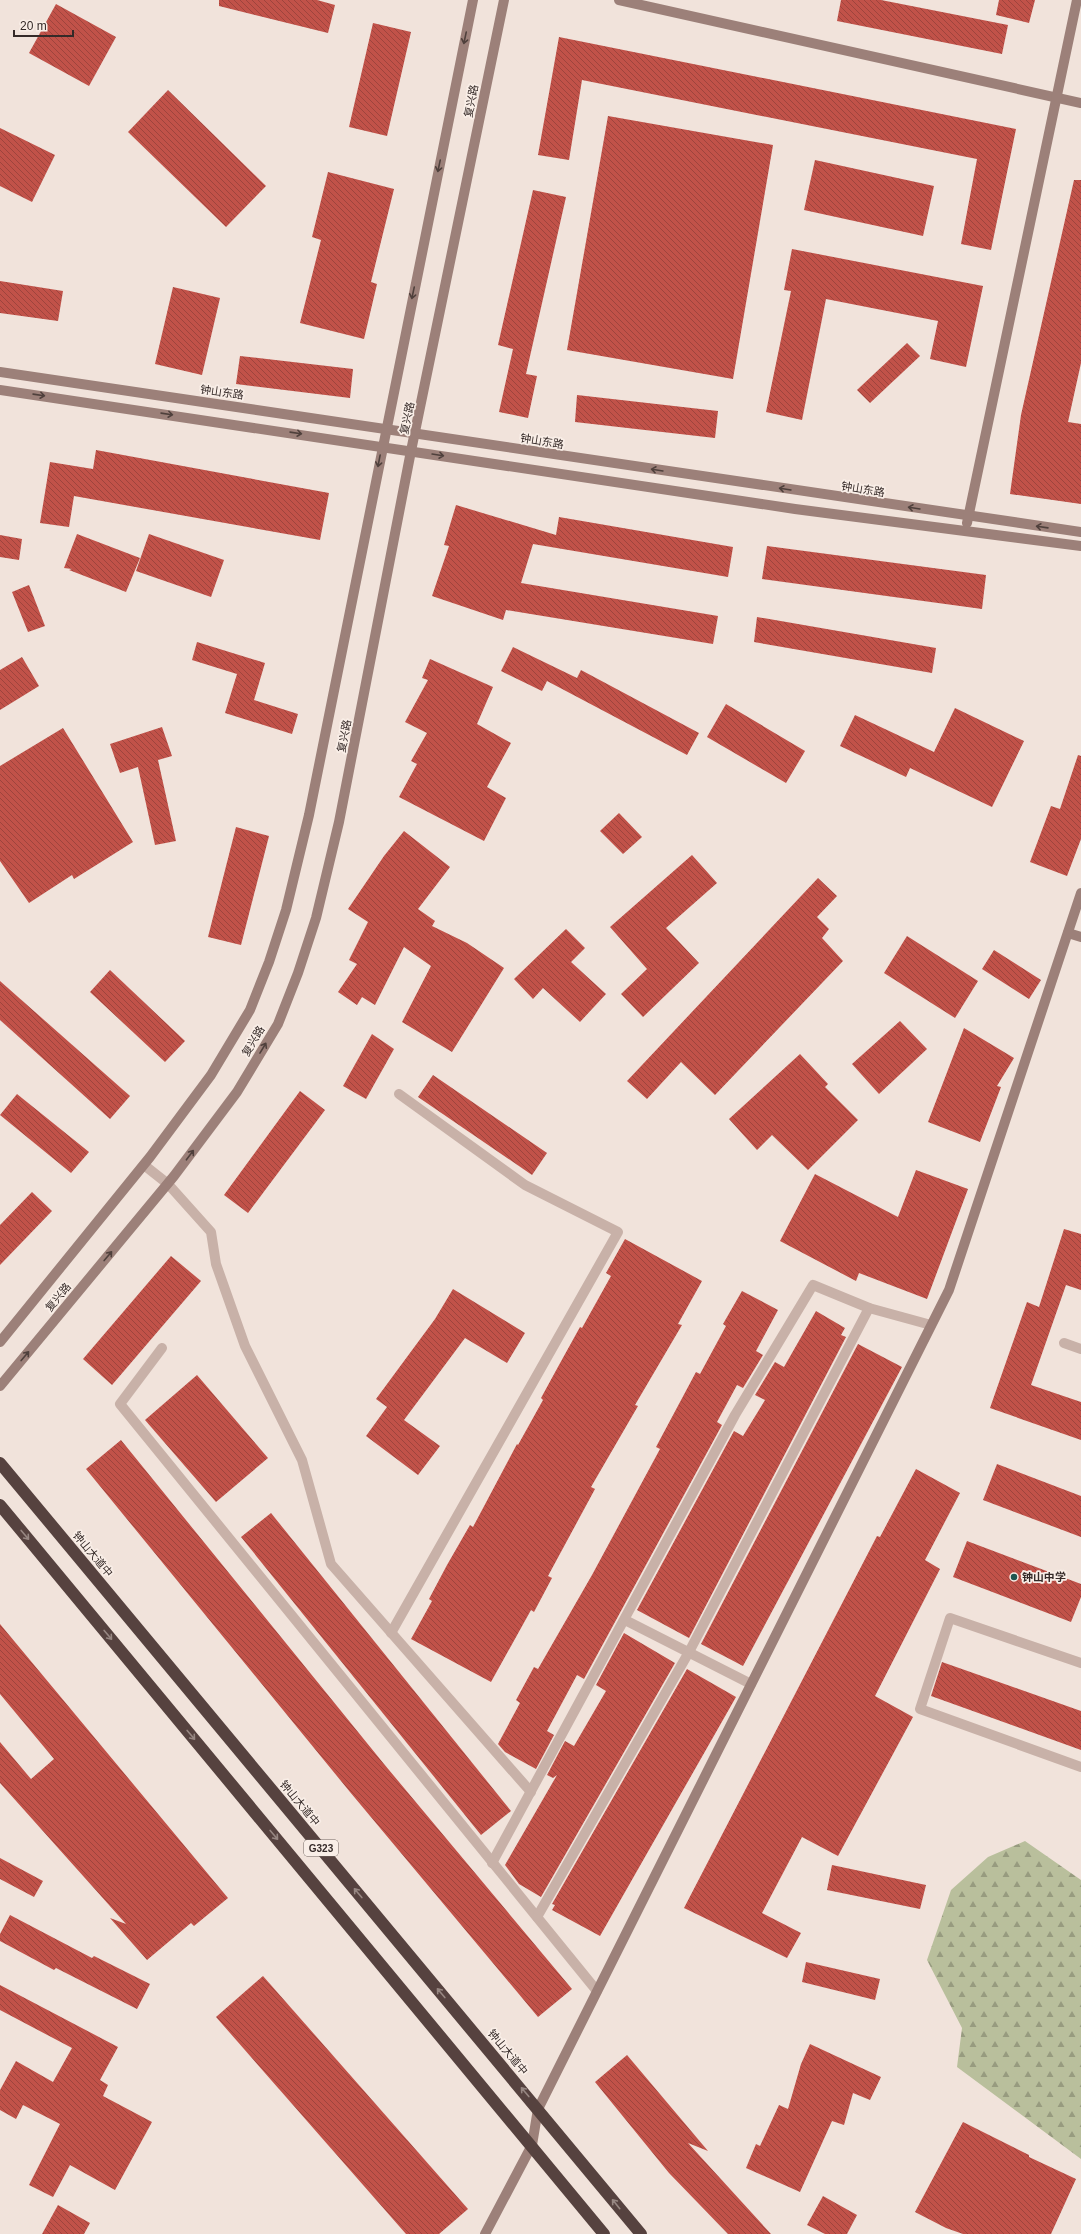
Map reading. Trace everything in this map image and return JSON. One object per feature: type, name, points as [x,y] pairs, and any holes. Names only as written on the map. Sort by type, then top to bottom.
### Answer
[{"type":"highway","name":"钟山大道中","points":[[0,1463],[538,2108],[641,2234]]},
{"type":"highway","name":"G323","points":[[0,1505],[532,2145],[604,2234]]},
{"type":"main road","name":"复兴路","points":[[0,1342],[144,1164],[211,1075],[250,1010],[269,962],[286,910],[309,815],[382,446],[473,0]]},
{"type":"main road","name":"复兴路","points":[[0,1386],[168,1184],[237,1092],[278,1024],[298,973],[316,918],[339,822],[411,451],[416,434],[504,0]]},
{"type":"main road","points":[[619,0],[1056,98],[1081,102]]},
{"type":"main road","points":[[965,532],[1076,0]]},
{"type":"main road","name":"钟山东路","points":[[0,372],[1081,532]]},
{"type":"main road","points":[[0,390],[382,446],[794,509],[1081,546]]},
{"type":"main road","points":[[485,2234],[532,2145],[538,2108],[949,1290],[1081,893]]},
{"type":"main road","points":[[1068,932],[1081,937]]},
{"type":"lane","points":[[391,1633],[618,1232],[525,1185],[398,1094]]},
{"type":"lane","points":[[144,1164],[168,1184],[211,1232],[216,1264],[245,1346],[302,1460],[330,1564],[531,1792]]},
{"type":"lane","points":[[492,1863],[735,1415],[812,1285],[869,1308],[931,1326]]},
{"type":"lane","points":[[537,1917],[689,1652],[869,1308]]},
{"type":"lane","points":[[1064,1343],[1081,1349]]},
{"type":"lane","points":[[162,1348],[120,1404],[597,1991]]},
{"type":"lane","points":[[1081,1663],[950,1618],[920,1709],[1081,1767]]},
{"type":"lane","points":[[625,1620],[751,1684]]},
{"type":"green space","points":[[1025,1841],[1081,1880],[1081,2159],[957,2067],[962,2028],[927,1960],[951,1890],[988,1857]]},
{"type":"building","points":[[219,0],[317,0],[335,5],[328,33],[219,6]]},
{"type":"building","points":[[841,0],[881,0],[1008,25],[1002,54],[837,21]]},
{"type":"building","points":[[999,0],[1035,0],[1029,23],[996,15]]},
{"type":"building","points":[[56,4],[116,37],[89,86],[29,53]]},
{"type":"building","points":[[373,23],[411,32],[387,136],[349,127]]},
{"type":"building","points":[[559,37],[1016,129],[991,250],[961,244],[977,159],[582,80],[569,160],[538,155]]},
{"type":"building","points":[[168,90],[266,186],[226,227],[128,132]]},
{"type":"building","points":[[608,116],[773,145],[733,379],[567,350]]},
{"type":"building","points":[[0,128],[55,155],[32,202],[0,186]]},
{"type":"building","points":[[815,160],[934,186],[923,236],[804,210]]},
{"type":"building","points":[[328,172],[394,189],[371,282],[377,284],[364,339],[300,323],[321,240],[312,237]]},
{"type":"building","points":[[1074,180],[1081,180],[1081,363],[1068,422],[1081,424],[1081,504],[1010,494],[1021,415]]},
{"type":"building","points":[[533,190],[566,197],[526,374],[537,376],[528,418],[499,412],[513,349],[498,345]]},
{"type":"building","points":[[792,249],[983,286],[966,367],[930,359],[938,321],[826,299],[802,420],[766,412],[791,291],[784,290]]},
{"type":"building","points":[[0,281],[63,291],[58,321],[0,313]]},
{"type":"building","points":[[173,287],[220,298],[202,375],[155,364]]},
{"type":"building","points":[[907,343],[920,356],[870,403],[857,390]]},
{"type":"building","points":[[240,356],[353,369],[350,398],[236,384]]},
{"type":"building","points":[[577,395],[718,411],[715,438],[575,422]]},
{"type":"building","points":[[96,450],[329,493],[320,540],[74,496],[69,527],[40,523],[50,462],[93,469]]},
{"type":"building","points":[[456,505],[556,535],[559,517],[733,547],[728,577],[533,544],[521,583],[718,616],[713,644],[506,610],[503,620],[432,596],[449,546],[444,545]]},
{"type":"building","points":[[77,534],[140,558],[126,592],[69,570],[72,569],[64,568]]},
{"type":"building","points":[[149,534],[224,560],[211,597],[136,571]]},
{"type":"building","points":[[0,535],[22,539],[19,560],[0,557]]},
{"type":"building","points":[[767,546],[986,575],[982,609],[762,579]]},
{"type":"building","points":[[29,585],[45,626],[28,632],[12,592]]},
{"type":"building","points":[[757,617],[936,648],[932,673],[754,642]]},
{"type":"building","points":[[197,642],[265,663],[254,700],[298,714],[292,734],[225,713],[237,674],[192,660]]},
{"type":"building","points":[[513,647],[577,678],[581,670],[699,733],[687,755],[547,681],[542,691],[501,671]]},
{"type":"building","points":[[22,657],[39,686],[0,710],[0,670]]},
{"type":"building","points":[[430,659],[493,687],[477,724],[511,743],[487,787],[506,798],[484,841],[399,797],[417,764],[411,761],[427,733],[405,722],[428,680],[422,678]]},
{"type":"building","points":[[726,704],[805,751],[786,783],[707,737]]},
{"type":"building","points":[[955,708],[1024,741],[992,807],[910,768],[906,777],[840,746],[855,715],[934,752]]},
{"type":"building","points":[[162,727],[172,756],[158,760],[176,841],[155,845],[138,767],[120,773],[110,744]]},
{"type":"building","points":[[63,728],[133,842],[74,879],[72,875],[29,903],[0,861],[0,766]]},
{"type":"building","points":[[1078,755],[1081,756],[1081,839],[1067,876],[1030,862],[1051,806],[1060,809]]},
{"type":"building","points":[[619,813],[642,837],[623,854],[600,831]]},
{"type":"building","points":[[236,827],[269,836],[241,945],[208,937]]},
{"type":"building","points":[[404,831],[450,867],[418,909],[435,921],[432,926],[467,943],[504,968],[452,1052],[402,1022],[431,966],[404,947],[375,1005],[362,997],[357,1005],[338,992],[357,964],[349,960],[368,922],[348,909],[384,856]]},
{"type":"building","points":[[692,855],[717,883],[666,928],[699,963],[643,1017],[621,994],[647,969],[610,927]]},
{"type":"building","points":[[818,878],[837,896],[817,917],[829,929],[822,938],[843,961],[715,1095],[681,1062],[647,1099],[627,1081]]},
{"type":"building","points":[[566,929],[585,948],[571,962],[606,994],[580,1022],[543,988],[533,999],[514,979]]},
{"type":"building","points":[[907,936],[978,981],[955,1018],[884,973]]},
{"type":"building","points":[[994,950],[1041,980],[1029,999],[982,969]]},
{"type":"building","points":[[110,970],[185,1041],[165,1062],[90,992]]},
{"type":"building","points":[[0,981],[130,1096],[110,1119],[0,1020]]},
{"type":"building","points":[[900,1021],[927,1049],[879,1094],[852,1064]]},
{"type":"building","points":[[964,1028],[1014,1058],[997,1086],[1001,1087],[980,1142],[928,1122]]},
{"type":"building","points":[[372,1034],[394,1049],[366,1099],[343,1086]]},
{"type":"building","points":[[800,1054],[828,1084],[825,1087],[858,1120],[808,1170],[772,1135],[757,1150],[729,1119]]},
{"type":"building","points":[[433,1075],[547,1153],[532,1175],[418,1097]]},
{"type":"building","points":[[300,1091],[325,1110],[248,1213],[224,1195]]},
{"type":"building","points":[[17,1094],[89,1152],[71,1173],[0,1115]]},
{"type":"building","points":[[916,1170],[968,1189],[927,1299],[859,1273],[856,1281],[780,1241],[815,1174],[898,1217]]},
{"type":"building","points":[[32,1192],[52,1211],[0,1265],[0,1225]]},
{"type":"building","points":[[1064,1229],[1081,1234],[1081,1290],[1066,1285],[1031,1385],[1081,1402],[1081,1440],[990,1408],[1027,1302],[1039,1307]]},
{"type":"building","points":[[625,1239],[702,1281],[678,1324],[682,1325],[635,1405],[638,1406],[591,1487],[595,1489],[548,1576],[552,1578],[534,1612],[531,1610],[491,1682],[411,1639],[432,1601],[429,1599],[447,1565],[470,1525],[473,1527],[517,1444],[518,1445],[543,1400],[541,1398],[559,1365],[611,1276],[606,1273]]},
{"type":"building","points":[[171,1256],[201,1281],[112,1385],[83,1359]]},
{"type":"building","points":[[453,1289],[525,1333],[507,1363],[465,1338],[404,1420],[440,1446],[418,1475],[366,1436],[387,1407],[376,1399],[435,1319]]},
{"type":"building","points":[[742,1291],[778,1310],[756,1351],[763,1355],[743,1388],[737,1385],[717,1422],[722,1425],[584,1679],[577,1675],[547,1731],[554,1735],[536,1769],[505,1752],[498,1744],[520,1703],[516,1700],[534,1667],[538,1669],[592,1575],[660,1449],[656,1447],[696,1372],[700,1374],[726,1326],[723,1324]]},
{"type":"building","points":[[816,1311],[845,1328],[841,1335],[846,1337],[689,1638],[637,1610],[734,1431],[743,1436],[765,1400],[755,1395],[775,1362],[784,1367]]},
{"type":"building","points":[[858,1344],[902,1367],[743,1666],[701,1644]]},
{"type":"building","points":[[197,1375],[268,1458],[216,1502],[145,1420]]},
{"type":"building","points":[[121,1440],[384,1764],[572,1989],[538,2017],[350,1792],[86,1469]]},
{"type":"building","points":[[997,1464],[1081,1496],[1081,1537],[983,1500]]},
{"type":"building","points":[[916,1469],[960,1493],[925,1560],[940,1569],[875,1696],[913,1717],[838,1856],[802,1837],[762,1913],[801,1933],[787,1958],[684,1908],[877,1536],[880,1537]]},
{"type":"building","points":[[271,1513],[511,1811],[481,1835],[241,1537]]},
{"type":"building","points":[[967,1541],[1081,1584],[1081,1597],[1071,1622],[953,1577]]},
{"type":"building","points":[[0,1624],[228,1898],[194,1926],[191,1923],[147,1960],[110,1918],[126,1924],[0,1783],[0,1742],[31,1779],[54,1759],[0,1694]]},
{"type":"building","points":[[624,1633],[675,1663],[541,1897],[519,1884],[505,1865],[557,1775],[553,1778],[547,1775],[565,1741],[574,1746],[606,1691],[596,1685]]},
{"type":"building","points":[[942,1662],[1081,1711],[1081,1750],[931,1696]]},
{"type":"building","points":[[687,1669],[736,1697],[600,1936],[552,1910],[555,1905],[552,1904]]},
{"type":"building","points":[[0,1858],[43,1881],[34,1897],[0,1879]]},
{"type":"building","points":[[832,1865],[926,1885],[920,1909],[827,1890]]},
{"type":"building","points":[[10,1915],[92,1958],[94,1956],[150,1984],[137,2009],[56,1968],[54,1970],[0,1941],[0,1934]]},
{"type":"building","points":[[806,1962],[880,1979],[875,2000],[802,1982]]},
{"type":"building","points":[[263,1976],[468,2209],[439,2234],[406,2234],[216,2017]]},
{"type":"building","points":[[0,1985],[118,2047],[100,2080],[108,2085],[103,2096],[152,2122],[115,2190],[70,2165],[53,2197],[29,2185],[60,2124],[23,2105],[16,2119],[0,2110],[0,2090],[16,2061],[53,2082],[72,2048],[0,2010]]},
{"type":"building","points":[[810,2044],[881,2077],[870,2100],[853,2093],[844,2125],[832,2121],[800,2192],[746,2168],[756,2144],[760,2146],[779,2105],[788,2109],[801,2064]]},
{"type":"building","points":[[627,2055],[708,2151],[688,2143],[771,2234],[728,2234],[669,2173],[595,2082]]},
{"type":"building","points":[[963,2122],[1029,2155],[1029,2157],[1076,2179],[1051,2234],[963,2234],[946,2228],[915,2212]]},
{"type":"building","points":[[823,2196],[857,2215],[847,2234],[825,2234],[807,2225]]},
{"type":"building","points":[[58,2205],[90,2223],[84,2234],[42,2234]]},
{"type":"place","name":"钟山中学","points":[[1014,1577]]}]
